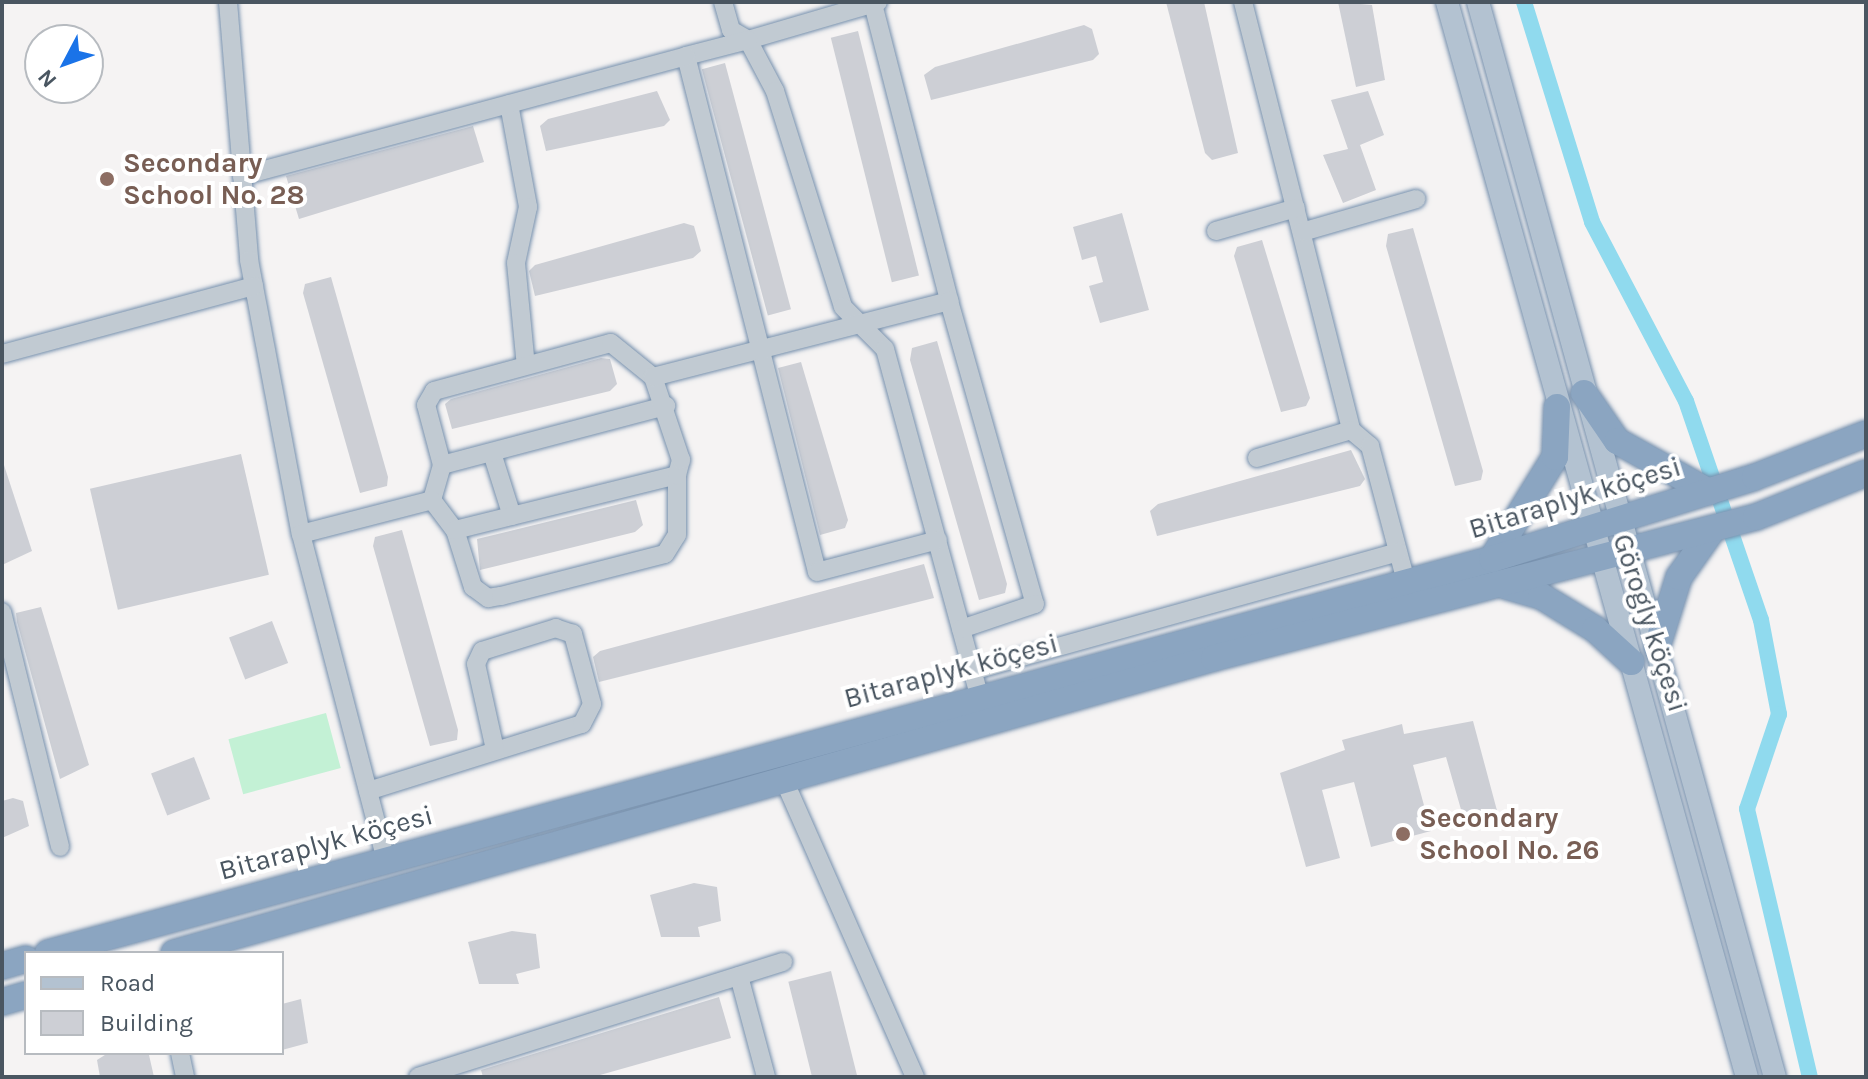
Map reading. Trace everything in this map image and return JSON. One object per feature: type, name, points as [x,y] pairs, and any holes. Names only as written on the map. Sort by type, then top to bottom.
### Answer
[{"type":"highway","points":[[1584,393],[1617,441],[1693,490]]},
{"type":"highway","points":[[1492,559],[1555,457],[1557,407]]},
{"type":"highway","name":"Bitaraplyk köçesi","points":[[55,951],[1405,578],[1492,559],[1620,519],[1693,490],[1742,481],[1866,434]]},
{"type":"highway","name":"Bitaraplyk köçesi","points":[[181,951],[1214,658],[1506,586],[1628,551],[1703,536],[1866,473]]},
{"type":"highway","points":[[1657,647],[1663,614],[1703,536]]},
{"type":"highway","points":[[1506,586],[1582,621],[1631,662]]},
{"type":"highway","points":[[2,966],[24,960]]},
{"type":"highway","points":[[2,1002],[24,996]]},
{"type":"main road","name":"Görogly köçesi","points":[[1447,2],[1597,560],[1631,662],[1747,1077]]},
{"type":"main road","name":"Görogly köçesi","points":[[1478,2],[1775,1077]]},
{"type":"street","points":[[228,2],[254,286],[301,534],[386,860]]},
{"type":"street","points":[[723,2],[731,30],[748,40],[775,91],[843,307],[885,349],[979,696]]},
{"type":"street","points":[[1243,2],[1351,430],[1370,446],[1405,578]]},
{"type":"street","points":[[242,176],[876,3],[949,301],[1035,604],[961,629]]},
{"type":"street","points":[[686,56],[817,572],[938,540]]},
{"type":"street","points":[[509,104],[528,207],[516,263],[526,366]]},
{"type":"street","points":[[1302,232],[1416,199]]},
{"type":"street","points":[[1216,231],[1296,208]]},
{"type":"street","points":[[2,354],[254,286]]},
{"type":"street","points":[[653,377],[761,352],[949,301]]},
{"type":"street","points":[[611,343],[653,377],[666,406],[681,460],[677,475],[677,535],[665,554],[488,598],[473,587],[455,530],[432,500],[442,465],[426,405],[434,391],[611,343]]},
{"type":"street","points":[[442,465],[666,406]]},
{"type":"street","points":[[1257,458],[1351,430]]},
{"type":"street","points":[[492,453],[512,516]]},
{"type":"street","points":[[455,530],[677,475]]},
{"type":"street","points":[[301,534],[432,500]]},
{"type":"street","points":[[972,671],[1398,552]]},
{"type":"street","points":[[2,612],[60,847]]},
{"type":"street","points":[[368,791],[582,724],[591,715],[573,634],[556,628],[482,651],[476,664],[495,750]]},
{"type":"street","points":[[784,780],[915,1077]]},
{"type":"street","points":[[418,1077],[783,962]]},
{"type":"street","points":[[739,976],[763,1076]]},
{"type":"street","points":[[180,1055],[185,1077]]},
{"type":"green space","points":[[326,713],[341,768],[243,794],[228,739]]},
{"type":"building","points":[[1166,2],[1204,2],[1238,153],[1212,160],[1205,153]]},
{"type":"building","points":[[1338,2],[1372,5],[1385,80],[1356,87]]},
{"type":"building","points":[[1084,25],[1092,29],[1099,54],[1093,60],[931,100],[924,75],[935,67]]},
{"type":"building","points":[[858,31],[919,276],[892,282],[831,38]]},
{"type":"building","points":[[725,63],[791,309],[768,316],[702,69]]},
{"type":"building","points":[[657,91],[670,120],[664,126],[546,151],[540,126],[548,119]]},
{"type":"building","points":[[1368,91],[1384,135],[1360,145],[1376,190],[1343,203],[1323,155],[1348,149],[1331,100]]},
{"type":"building","points":[[473,126],[484,162],[299,219],[286,176]]},
{"type":"building","points":[[1122,213],[1149,310],[1100,323],[1089,286],[1103,282],[1096,256],[1082,260],[1073,227]]},
{"type":"building","points":[[684,223],[694,226],[701,251],[693,258],[535,296],[529,271],[535,265]]},
{"type":"building","points":[[1413,228],[1483,471],[1481,480],[1455,486],[1386,246],[1388,234]]},
{"type":"building","points":[[1262,240],[1310,398],[1306,406],[1281,412],[1234,256],[1237,247]]},
{"type":"building","points":[[331,277],[388,477],[387,486],[360,493],[303,293],[305,284]]},
{"type":"building","points":[[937,341],[1007,584],[1005,593],[979,600],[910,360],[912,348]]},
{"type":"building","points":[[601,358],[610,359],[617,384],[610,391],[452,429],[445,404],[451,399]]},
{"type":"building","points":[[801,362],[848,520],[845,528],[820,535],[778,368]]},
{"type":"building","points":[[1351,450],[1365,479],[1360,486],[1157,536],[1150,511],[1158,504]]},
{"type":"building","points":[[241,454],[269,575],[118,610],[90,489]]},
{"type":"building","points":[[2,459],[32,551],[2,565]]},
{"type":"building","points":[[636,500],[643,525],[635,532],[480,570],[477,539]]},
{"type":"building","points":[[402,530],[458,730],[457,740],[430,746],[373,546],[375,537]]},
{"type":"building","points":[[924,564],[934,598],[599,682],[593,657],[600,651]]},
{"type":"building","points":[[41,607],[89,765],[60,779],[16,613]]},
{"type":"building","points":[[272,621],[288,663],[245,679],[229,637]]},
{"type":"building","points":[[1473,721],[1499,818],[1466,827],[1446,757],[1413,765],[1431,831],[1371,847],[1354,782],[1322,790],[1340,858],[1306,867],[1280,773],[1345,750],[1342,740],[1402,724],[1404,734]]},
{"type":"building","points":[[194,757],[210,799],[167,815],[151,773]]},
{"type":"building","points":[[13,798],[23,801],[29,826],[2,838],[2,801]]},
{"type":"building","points":[[694,883],[717,887],[721,921],[698,927],[700,937],[661,937],[650,895]]},
{"type":"building","points":[[512,931],[536,934],[540,968],[516,974],[519,984],[479,984],[468,942]]},
{"type":"building","points":[[831,971],[857,1077],[812,1077],[788,982]]},
{"type":"building","points":[[719,997],[731,1038],[593,1077],[483,1077],[481,1070]]},
{"type":"building","points":[[301,999],[308,1043],[284,1049],[284,1003]]},
{"type":"building","points":[[105,1055],[149,1055],[154,1077],[100,1077],[97,1060]]},
{"type":"waterway","points":[[1524,2],[1592,222],[1686,401],[1761,620],[1779,714],[1747,809],[1810,1077]]},
{"type":"place","name":"Secondary School No. 28","points":[[107,179]]},
{"type":"place","name":"Secondary School No. 26","points":[[1403,834]]}]
